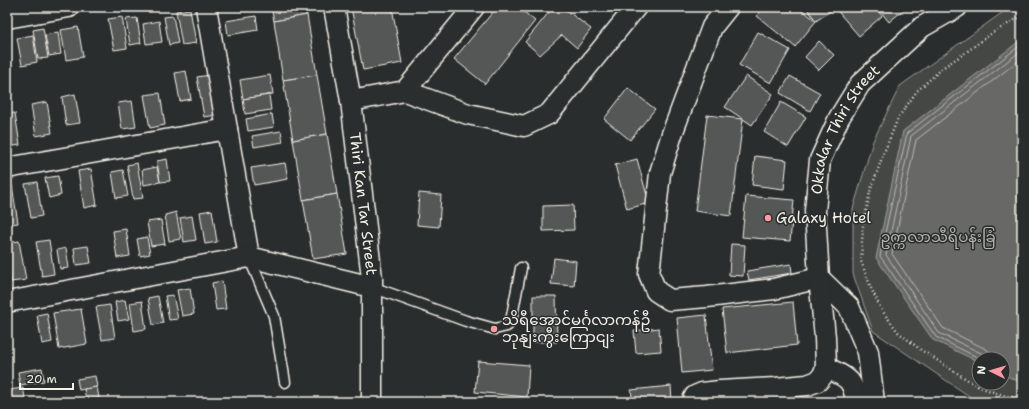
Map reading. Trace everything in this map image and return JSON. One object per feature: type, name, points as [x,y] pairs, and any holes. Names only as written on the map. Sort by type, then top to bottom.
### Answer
[{"type":"street","points":[[7,18],[69,7]]},
{"type":"street","points":[[206,7],[249,258]]},
{"type":"street","name":"Thiri Kan Tar Street","points":[[334,7],[350,101],[372,287],[372,402]]},
{"type":"street","points":[[405,91],[457,16],[474,7]]},
{"type":"street","points":[[350,101],[405,91],[468,114],[524,126],[549,114],[636,7]]},
{"type":"street","points":[[728,7],[712,27],[672,134],[660,173],[650,274],[656,291],[670,300],[774,289],[819,278],[849,307],[868,352],[874,402]]},
{"type":"street","name":"Okkalar Thiri Street","points":[[826,367],[826,337],[819,278],[815,211],[820,160],[839,118],[860,84],[922,27],[957,7]]},
{"type":"street","points":[[7,168],[227,129]]},
{"type":"street","points":[[7,302],[249,258],[372,287]]},
{"type":"street","points":[[692,402],[695,396],[702,393],[775,388],[807,384],[818,381],[823,375],[826,367],[847,378],[852,384],[856,402]]},
{"type":"lane","points":[[249,258],[274,316],[285,382]]},
{"type":"lane","points":[[372,287],[466,321],[494,329],[507,326],[511,321],[521,268]]},
{"type":"path","points":[[1022,16],[992,33],[944,66],[917,91],[898,118],[870,192],[863,226],[861,261],[881,309],[898,332],[921,350],[979,387],[1006,396],[1022,399]]},
{"type":"green space","name":"ဥက္ကလာသီရိပန်းခြံ","points":[[1010,7],[1022,7],[1022,402],[982,402],[975,400],[873,331],[853,274],[853,209],[873,141],[900,86]]},
{"type":"water","name":"ဥက္ကလာသီရိပန်းခြံ","points":[[1022,39],[1022,380],[1015,380],[1011,378],[1011,351],[971,351],[971,358],[933,340],[876,258],[903,131]]},
{"type":"building","points":[[271,7],[306,7],[307,15],[274,21]]},
{"type":"building","points":[[351,7],[392,7],[402,63],[363,70]]},
{"type":"building","points":[[497,7],[518,7],[535,21],[485,84],[454,59]]},
{"type":"building","points":[[553,7],[562,7],[591,29],[577,48],[562,35],[540,55],[525,42]]},
{"type":"building","points":[[764,7],[799,7],[816,21],[795,47],[757,16]]},
{"type":"building","points":[[806,7],[830,7],[832,10],[816,21]]},
{"type":"building","points":[[834,7],[875,7],[882,16],[859,36]]},
{"type":"building","points":[[877,7],[907,7],[889,22]]},
{"type":"building","points":[[190,9],[196,43],[182,45],[176,11]]},
{"type":"building","points":[[307,15],[317,75],[283,80],[274,21]]},
{"type":"building","points":[[173,16],[178,43],[169,45],[164,17]]},
{"type":"building","points":[[256,16],[258,30],[228,35],[226,21]]},
{"type":"building","points":[[122,17],[127,48],[114,50],[108,19]]},
{"type":"building","points":[[137,18],[141,43],[130,45],[126,19]]},
{"type":"building","points":[[159,21],[162,42],[146,44],[143,24]]},
{"type":"building","points":[[78,27],[83,57],[66,60],[61,30]]},
{"type":"building","points":[[43,28],[48,58],[38,59],[33,30]]},
{"type":"building","points":[[58,32],[61,54],[49,56],[45,35]]},
{"type":"building","points":[[758,32],[790,50],[771,83],[739,65]]},
{"type":"building","points":[[33,35],[37,62],[22,65],[17,38]]},
{"type":"building","points":[[819,41],[834,55],[819,70],[805,57]]},
{"type":"building","points":[[186,71],[191,99],[180,101],[175,73]]},
{"type":"building","points":[[210,75],[217,115],[204,117],[197,77]]},
{"type":"building","points":[[270,75],[273,94],[243,99],[240,80]]},
{"type":"building","points":[[317,75],[327,134],[293,140],[283,80]]},
{"type":"building","points":[[746,76],[773,94],[752,125],[725,107]]},
{"type":"building","points":[[790,76],[820,93],[810,111],[780,93]]},
{"type":"building","points":[[628,88],[655,109],[630,140],[604,119]]},
{"type":"building","points":[[160,93],[165,125],[150,128],[144,95]]},
{"type":"building","points":[[75,94],[80,123],[66,125],[62,97]]},
{"type":"building","points":[[269,95],[271,110],[245,114],[243,99]]},
{"type":"building","points":[[132,101],[136,127],[122,129],[118,103]]},
{"type":"building","points":[[47,102],[52,133],[36,136],[31,105]]},
{"type":"building","points":[[781,102],[806,117],[788,147],[764,132]]},
{"type":"building","points":[[15,113],[20,145],[7,147],[7,114]]},
{"type":"building","points":[[272,114],[274,127],[248,131],[246,119]]},
{"type":"building","points":[[707,115],[743,119],[731,216],[695,211]]},
{"type":"building","points":[[281,131],[283,142],[254,147],[252,136]]},
{"type":"building","points":[[327,134],[337,194],[303,200],[293,140]]},
{"type":"building","points":[[755,156],[787,160],[784,189],[752,185]]},
{"type":"building","points":[[167,159],[170,181],[160,182],[157,161]]},
{"type":"building","points":[[637,159],[649,203],[627,209],[615,165]]},
{"type":"building","points":[[137,163],[143,198],[133,199],[127,165]]},
{"type":"building","points":[[285,163],[288,179],[254,185],[251,168]]},
{"type":"building","points":[[157,167],[160,182],[144,185],[142,170]]},
{"type":"building","points":[[91,169],[97,205],[84,208],[78,171]]},
{"type":"building","points":[[123,170],[128,196],[116,198],[112,172]]},
{"type":"building","points":[[58,176],[61,195],[49,198],[45,178]]},
{"type":"building","points":[[37,182],[42,216],[31,218],[25,184]]},
{"type":"building","points":[[12,185],[18,223],[10,224],[7,208],[7,186]]},
{"type":"building","points":[[419,193],[441,195],[439,227],[417,225]]},
{"type":"building","points":[[337,194],[347,254],[313,259],[303,200]]},
{"type":"building","name":"Galaxy Hotel","points":[[746,196],[794,200],[790,241],[742,237]]},
{"type":"building","points":[[573,205],[574,230],[543,231],[543,206]]},
{"type":"building","points":[[212,210],[217,242],[205,244],[200,212]]},
{"type":"building","points":[[176,212],[181,239],[169,241],[165,215]]},
{"type":"building","points":[[192,216],[196,240],[184,242],[180,218]]},
{"type":"building","points":[[161,220],[165,244],[151,246],[147,222]]},
{"type":"building","points":[[126,229],[130,256],[117,258],[113,231]]},
{"type":"building","points":[[147,237],[150,254],[140,256],[137,239]]},
{"type":"building","points":[[49,240],[54,274],[42,276],[36,242]]},
{"type":"building","points":[[19,241],[26,280],[11,282],[7,258],[7,243]]},
{"type":"building","points":[[731,244],[745,245],[743,276],[729,275]]},
{"type":"building","points":[[88,246],[91,263],[76,265],[74,248]]},
{"type":"building","points":[[66,248],[69,268],[60,269],[57,250]]},
{"type":"building","points":[[554,258],[576,261],[574,286],[551,284]]},
{"type":"building","points":[[791,264],[792,273],[749,280],[747,271]]},
{"type":"building","points":[[222,281],[226,309],[216,310],[212,283]]},
{"type":"building","points":[[190,288],[194,314],[182,316],[177,290]]},
{"type":"building","points":[[173,295],[178,319],[169,320],[165,296]]},
{"type":"building","points":[[158,296],[163,323],[153,325],[148,298]]},
{"type":"building","points":[[533,296],[556,296],[557,342],[533,342]]},
{"type":"building","points":[[125,300],[129,319],[118,321],[115,302]]},
{"type":"building","points":[[142,301],[146,329],[134,331],[130,303]]},
{"type":"building","points":[[793,302],[797,345],[727,353],[722,309]]},
{"type":"building","points":[[110,305],[115,338],[102,340],[96,307]]},
{"type":"building","points":[[81,309],[87,344],[59,349],[53,313]]},
{"type":"building","points":[[47,313],[52,342],[42,344],[37,315]]},
{"type":"building","points":[[706,315],[712,370],[682,373],[677,318]]},
{"type":"building","points":[[659,328],[661,351],[636,353],[634,331]]},
{"type":"building","points":[[478,361],[529,365],[527,397],[475,392]]},
{"type":"building","points":[[42,368],[44,381],[20,385],[18,372]]},
{"type":"building","points":[[95,376],[97,387],[79,390],[77,379]]},
{"type":"building","points":[[671,386],[672,402],[633,402],[631,390]]},
{"type":"building","points":[[97,387],[99,398],[86,400],[84,389]]},
{"type":"building","points":[[23,388],[26,402],[11,402],[9,390]]},
{"type":"place","name":"Galaxy Hotel","points":[[768,218]]},
{"type":"place","name":"သိရီအောင်မင်္ဂလာကန်ဦ ဘုနျးကွီးကြောငျး","points":[[494,329]]}]
